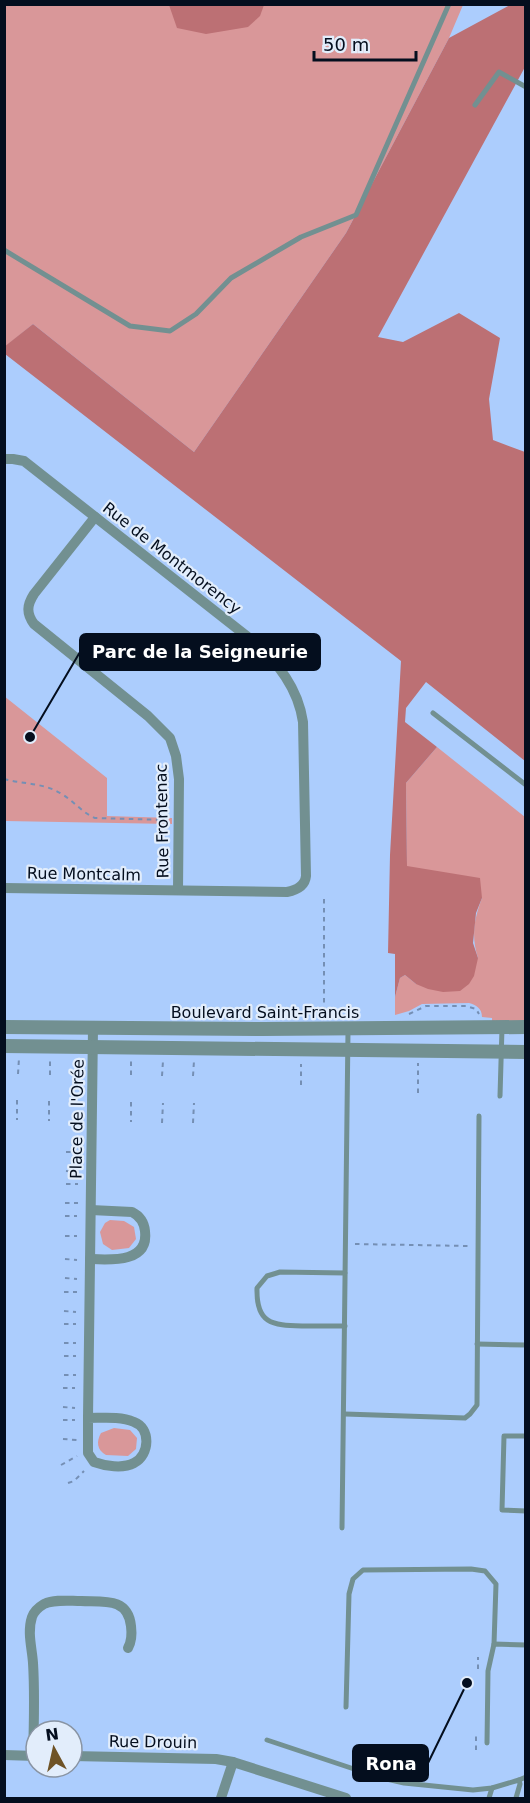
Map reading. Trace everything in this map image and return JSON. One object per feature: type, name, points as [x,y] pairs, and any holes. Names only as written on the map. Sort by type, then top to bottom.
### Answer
[{"type":"street","name":"Rue de Montmorency","points":[[4,459],[24,461],[263,649],[293,688],[302,710],[304,733],[306,876],[304,884]]},
{"type":"street","name":"Rue Frontenac","points":[[95,517],[29,601],[28,613],[34,624],[148,716],[170,738],[178,767],[177,890]]},
{"type":"street","name":"Rue Montcalm","points":[[4,888],[287,892],[294,891],[304,884]]},
{"type":"street","name":"Boulevard Saint-Francis","points":[[4,1027],[348,1029],[525,1026]]},
{"type":"street","name":"Place de l'Orée","points":[[93,1028],[91,1210],[85,1259],[83,1419],[88,1453],[94,1462]]},
{"type":"street","points":[[4,1046],[525,1052]]},
{"type":"street","points":[[85,1259],[123,1259],[134,1256],[144,1244],[145,1233],[142,1221],[132,1212],[91,1210]]},
{"type":"street","points":[[83,1419],[134,1421],[143,1429],[147,1438],[142,1457],[132,1464],[111,1466],[94,1462]]},
{"type":"street","points":[[34,1719],[30,1634],[32,1616],[36,1609],[43,1604],[64,1601],[108,1602],[122,1605],[131,1622],[132,1639],[128,1648]]},
{"type":"street","points":[[4,1755],[24,1756]]},
{"type":"street","name":"Rue Drouin","points":[[84,1756],[208,1758],[233,1762],[346,1798]]},
{"type":"street","points":[[220,1798],[233,1762]]},
{"type":"lane","points":[[4,250],[130,326],[170,331],[196,314],[231,278],[300,237],[356,215],[449,4]]},
{"type":"lane","points":[[475,105],[499,72],[525,87]]},
{"type":"lane","points":[[433,713],[525,785]]},
{"type":"lane","points":[[500,1096],[502,1027]]},
{"type":"lane","points":[[342,1528],[348,1029]]},
{"type":"lane","points":[[345,1414],[465,1418],[477,1405],[479,1116]]},
{"type":"lane","points":[[345,1274],[280,1272],[267,1276],[257,1287],[256,1301],[263,1316],[275,1325],[345,1326]]},
{"type":"lane","points":[[477,1344],[525,1345]]},
{"type":"lane","points":[[525,1436],[504,1436],[502,1510],[525,1511]]},
{"type":"lane","points":[[346,1707],[349,1594],[353,1579],[363,1570],[471,1569],[485,1571],[496,1584],[494,1644],[488,1671],[487,1743]]},
{"type":"lane","points":[[494,1644],[525,1645]]},
{"type":"lane","points":[[267,1740],[396,1781],[455,1789],[492,1788],[525,1778]]},
{"type":"lane","points":[[516,1798],[519,1780]]},
{"type":"lane","points":[[489,1798],[492,1788]]},
{"type":"path","points":[[4,779],[52,789],[95,818],[178,820]]},
{"type":"path","points":[[324,899],[324,1019]]},
{"type":"path","points":[[403,1016],[426,1006],[466,1006],[476,1009],[479,1019]]},
{"type":"path","points":[[18,1074],[19,1055]]},
{"type":"path","points":[[50,1075],[51,1056]]},
{"type":"path","points":[[131,1056],[131,1075]]},
{"type":"path","points":[[162,1076],[163,1057]]},
{"type":"path","points":[[194,1057],[194,1076]]},
{"type":"path","points":[[301,1059],[301,1085]]},
{"type":"path","points":[[418,1060],[418,1093]]},
{"type":"path","points":[[17,1100],[17,1120]]},
{"type":"path","points":[[49,1101],[49,1121]]},
{"type":"path","points":[[131,1102],[131,1122]]},
{"type":"path","points":[[162,1123],[163,1103]]},
{"type":"path","points":[[193,1123],[194,1103]]},
{"type":"path","points":[[66,1152],[81,1152]]},
{"type":"path","points":[[66,1171],[80,1172]]},
{"type":"path","points":[[66,1184],[80,1184]]},
{"type":"path","points":[[65,1203],[80,1203]]},
{"type":"path","points":[[65,1216],[80,1216]]},
{"type":"path","points":[[65,1236],[80,1236]]},
{"type":"path","points":[[345,1244],[478,1246]]},
{"type":"path","points":[[65,1259],[85,1259]]},
{"type":"path","points":[[64,1278],[79,1279]]},
{"type":"path","points":[[64,1292],[79,1292]]},
{"type":"path","points":[[64,1311],[79,1312]]},
{"type":"path","points":[[64,1324],[79,1324]]},
{"type":"path","points":[[64,1343],[78,1344]]},
{"type":"path","points":[[64,1356],[78,1356]]},
{"type":"path","points":[[64,1375],[78,1375]]},
{"type":"path","points":[[63,1388],[78,1388]]},
{"type":"path","points":[[63,1407],[78,1408]]},
{"type":"path","points":[[63,1420],[83,1419]]},
{"type":"path","points":[[63,1439],[77,1440]]},
{"type":"path","points":[[61,1465],[77,1456]]},
{"type":"path","points":[[68,1483],[74,1481],[94,1462]]},
{"type":"shaded area","points":[[264,4],[260,16],[248,27],[206,34],[177,28],[169,5]]},
{"type":"shaded area","points":[[5,5],[463,5],[449,38],[346,233],[194,452],[33,324],[5,347]]},
{"type":"shaded area","points":[[510,5],[525,5],[525,67],[378,337],[403,342],[459,313],[500,338],[489,399],[493,440],[525,452],[525,761],[426,682],[406,708],[405,722],[437,747],[406,783],[407,866],[480,878],[482,898],[476,913],[473,943],[478,958],[474,976],[469,984],[460,991],[443,992],[416,984],[405,975],[400,978],[395,997],[395,954],[388,953],[390,855],[401,661],[5,354],[4,347],[33,324],[194,452],[346,233],[449,38]]},
{"type":"shaded area","points":[[4,696],[107,778],[107,816],[172,818],[172,824],[5,821]]},
{"type":"shaded area","points":[[437,747],[525,817],[525,1021],[492,1021],[492,1018],[482,1017],[478,1007],[469,1003],[422,1004],[395,1015],[395,997],[400,978],[405,975],[416,984],[478,958],[474,928],[482,898],[407,867],[406,783]]},
{"type":"shaded area","points":[[110,1220],[124,1221],[134,1227],[136,1239],[129,1248],[112,1250],[103,1244],[100,1232],[105,1223]]},
{"type":"shaded area","points":[[114,1428],[130,1430],[137,1438],[136,1449],[128,1456],[106,1455],[99,1448],[98,1440],[101,1433]]},
{"type":"place","name":"Parc de la Seigneurie","points":[[30,737]]},
{"type":"place","name":"Rona","points":[[467,1683]]}]
